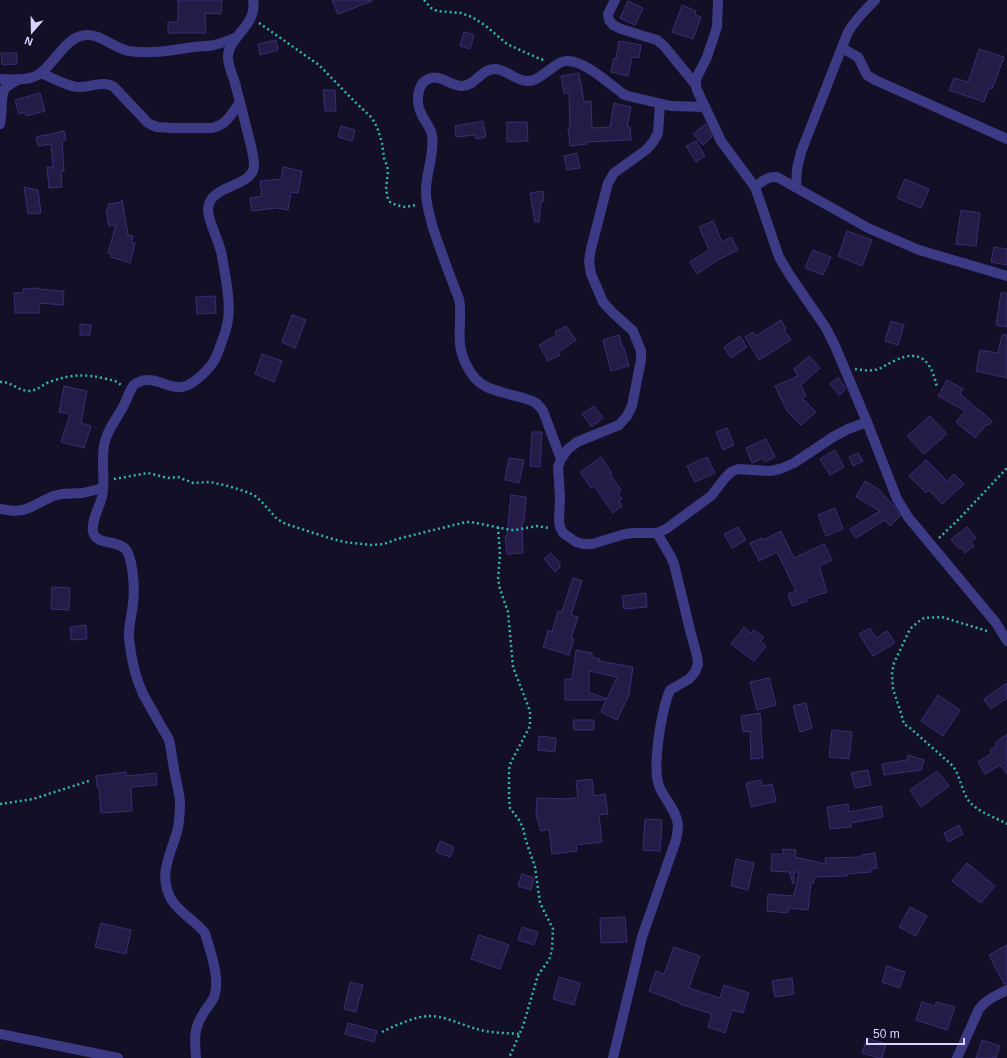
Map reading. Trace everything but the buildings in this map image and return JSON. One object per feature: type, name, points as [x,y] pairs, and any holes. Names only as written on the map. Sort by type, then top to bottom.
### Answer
[{"type":"street","points":[[196,1058],[194,1037],[197,1025],[202,1015],[214,997],[216,975],[205,933],[176,908],[167,890],[166,866],[178,828],[180,804],[169,740],[143,693],[134,670],[129,638],[130,620],[134,601],[133,572],[130,560],[126,550],[122,546],[99,540],[95,537],[93,532],[94,521],[102,499],[103,453],[108,431],[123,408],[135,384],[146,379],[179,388],[197,380],[209,369],[216,358],[227,325],[229,308],[221,249],[208,215],[208,207],[213,197],[221,191],[244,180],[252,173],[254,167],[240,102],[227,58],[231,46],[254,13],[254,0]]},
{"type":"street","points":[[615,0],[608,14],[608,20],[613,25],[621,29],[657,40],[664,46],[696,85],[721,141],[755,187],[779,257],[826,328],[836,346],[868,422],[897,499],[908,518],[996,623],[1006,639]]},
{"type":"street","points":[[696,85],[696,79],[717,27],[718,0]]},
{"type":"street","points":[[796,187],[797,169],[801,152],[848,32],[854,22],[875,0]]},
{"type":"street","points":[[0,79],[33,78],[41,73],[75,38],[80,36],[95,36],[122,49],[141,52],[160,52],[197,46],[209,46],[237,37]]},
{"type":"street","points":[[842,48],[858,57],[867,75],[875,80],[1007,139]]},
{"type":"street","points":[[561,459],[543,411],[537,403],[490,389],[479,383],[472,376],[463,356],[460,348],[461,308],[459,299],[439,247],[426,204],[425,192],[432,148],[432,134],[419,110],[418,96],[420,88],[425,80],[434,78],[440,78],[455,85],[467,85],[481,74],[496,69],[522,80],[532,81],[559,62],[567,60],[586,66],[623,94],[672,106],[706,107]]},
{"type":"street","points":[[41,73],[75,86],[111,85],[148,123],[157,127],[212,128],[220,126],[226,122],[240,102]]},
{"type":"street","points":[[0,124],[2,93],[6,87],[19,79]]},
{"type":"street","points":[[660,104],[658,133],[653,142],[646,150],[614,173],[608,183],[589,261],[591,274],[603,302],[633,331],[641,351],[641,360],[632,406],[619,425],[577,442],[568,448],[561,459],[558,468],[560,496],[559,521],[563,533],[576,542],[583,544],[592,544],[625,534],[657,533],[666,529],[708,499],[731,472],[738,469],[770,471],[780,469],[794,463],[833,437],[848,429],[868,422]]},
{"type":"street","points":[[755,187],[766,178],[772,176],[777,177],[868,228],[919,250],[1007,276]]},
{"type":"street","points":[[0,509],[7,511],[23,510],[53,496],[83,493],[103,484]]},
{"type":"street","points":[[613,1058],[642,937],[676,840],[678,825],[676,816],[659,785],[656,765],[660,727],[670,690],[689,679],[695,672],[698,664],[674,564],[657,533]]},
{"type":"street","points":[[957,1058],[979,1009],[989,998],[1007,990]]},
{"type":"street","points":[[0,1034],[118,1058]]},
{"type":"path","points":[[424,0],[431,8],[437,11],[462,13],[472,17],[486,26],[507,44],[540,59],[559,62]]},
{"type":"path","points":[[251,18],[318,65],[370,116],[378,130],[384,158],[388,166],[386,189],[390,202],[405,207],[426,204]]},
{"type":"path","points":[[842,363],[854,369],[873,370],[880,369],[907,356],[919,356],[929,365],[934,374],[937,387]]},
{"type":"path","points":[[0,382],[5,382],[22,390],[28,391],[34,390],[50,381],[86,375],[120,383],[129,394]]},
{"type":"path","points":[[931,545],[958,520],[1007,468]]},
{"type":"path","points":[[103,484],[148,473],[168,478],[178,478],[193,483],[210,482],[228,486],[254,495],[277,519],[286,524],[344,542],[380,545],[396,539],[466,522],[516,530],[541,526],[563,533]]},
{"type":"path","points":[[498,527],[500,554],[498,579],[508,612],[513,667],[530,711],[530,726],[508,769],[510,808],[523,828],[535,867],[540,903],[553,929],[552,950],[549,960],[538,975],[520,1034],[509,1058]]},
{"type":"path","points":[[1006,639],[942,617],[924,618],[910,629],[894,663],[892,673],[893,689],[904,724],[953,766],[957,771],[967,799],[973,805],[1007,824]]},
{"type":"path","points":[[0,804],[33,799],[89,781]]},
{"type":"path","points":[[382,1032],[411,1020],[428,1016],[457,1022],[477,1030],[520,1034]]}]
